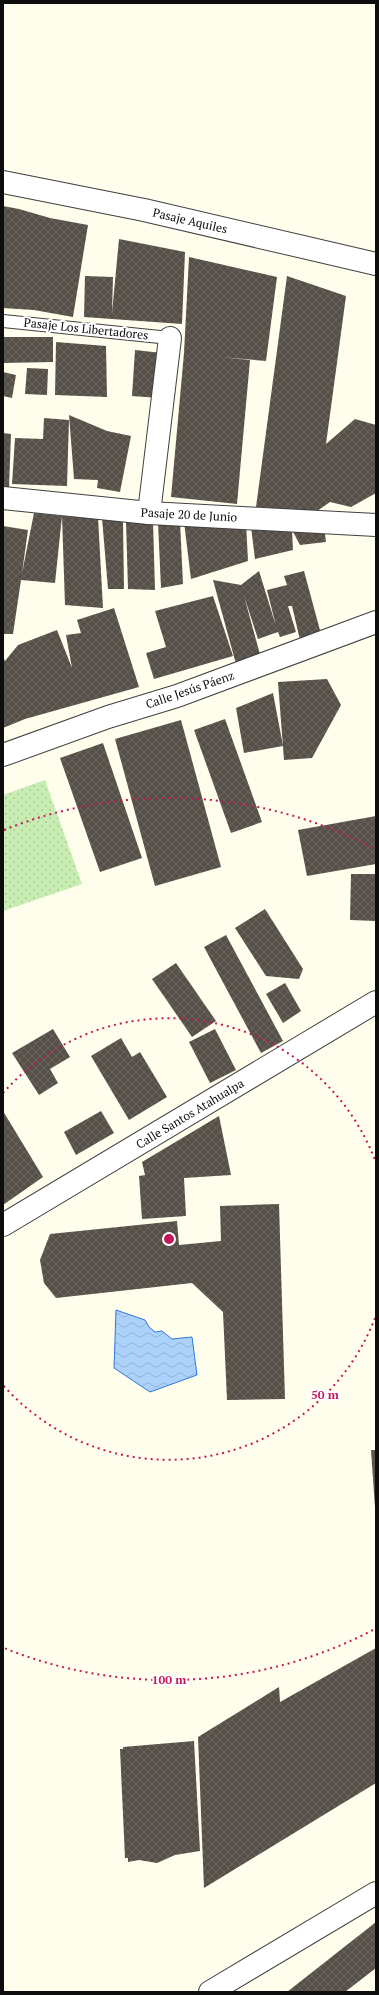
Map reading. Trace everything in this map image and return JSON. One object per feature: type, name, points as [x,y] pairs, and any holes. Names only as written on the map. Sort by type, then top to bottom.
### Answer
[{"type":"street","name":"Pasaje Aquiles","points":[[3,182],[144,210],[376,264]]},
{"type":"street","points":[[149,513],[170,338]]},
{"type":"street","name":"Pasaje 20 de Junio","points":[[3,498],[149,513],[376,525]]},
{"type":"street","name":"Calle Jesús Páenz","points":[[3,754],[108,717],[177,696],[376,622]]},
{"type":"street","name":"Calle Santos Atahualpa","points":[[3,1225],[376,1002]]},
{"type":"street","points":[[210,1992],[376,1893]]},
{"type":"lane","name":"Pasaje Los Libertadores","points":[[3,321],[170,338]]},
{"type":"green space","points":[[45,780],[82,884],[3,911],[3,795]]},
{"type":"water","points":[[116,1310],[145,1320],[149,1327],[155,1332],[162,1331],[172,1339],[192,1337],[197,1375],[150,1392],[114,1368]]},
{"type":"building","points":[[3,206],[50,218],[88,225],[73,317],[34,310],[3,308]]},
{"type":"building","points":[[119,239],[185,252],[182,324],[84,317],[85,276],[113,277],[112,313]]},
{"type":"building","points":[[189,257],[277,277],[266,361],[221,357],[250,360],[237,504],[171,497],[184,353]]},
{"type":"building","points":[[287,276],[346,296],[326,444],[355,419],[376,425],[376,493],[351,507],[330,502],[317,511],[256,507]]},
{"type":"building","points":[[3,337],[53,337],[53,362],[3,363]]},
{"type":"building","points":[[56,342],[106,346],[107,397],[55,395]]},
{"type":"building","points":[[135,350],[162,353],[159,398],[132,396]]},
{"type":"building","points":[[27,368],[48,369],[47,395],[25,394]]},
{"type":"building","points":[[3,372],[16,375],[12,398],[3,396]]},
{"type":"building","points":[[69,415],[107,431],[131,436],[120,492],[97,488],[98,480],[74,479]]},
{"type":"building","points":[[44,418],[69,420],[67,486],[12,484],[15,438],[43,439]]},
{"type":"building","points":[[3,433],[11,434],[9,488],[3,487]]},
{"type":"building","points":[[34,513],[62,516],[55,583],[21,580],[13,634],[3,634],[3,526],[28,530],[22,573]]},
{"type":"building","points":[[62,516],[98,517],[103,608],[65,605]]},
{"type":"building","points":[[102,518],[123,521],[124,589],[108,589]]},
{"type":"building","points":[[126,521],[153,521],[155,590],[128,589]]},
{"type":"building","points":[[180,522],[183,584],[161,588],[158,523]]},
{"type":"building","points":[[184,522],[246,523],[248,561],[191,579]]},
{"type":"building","points":[[251,527],[292,530],[293,550],[255,559]]},
{"type":"building","points":[[324,527],[326,542],[300,545],[292,530]]},
{"type":"building","points":[[259,571],[276,626],[267,590],[287,585],[284,576],[304,571],[321,634],[300,640],[292,606],[288,606],[296,632],[280,637],[278,632],[258,639],[244,596],[261,658],[236,664],[213,580],[241,585]]},
{"type":"building","points":[[213,596],[233,656],[154,679],[146,653],[166,647],[155,611]]},
{"type":"building","points":[[114,608],[139,687],[25,719],[3,728],[3,657],[5,661],[18,645],[57,630],[72,668],[66,635],[81,633],[77,620]]},
{"type":"building","points":[[327,679],[341,705],[312,758],[284,760],[278,682]]},
{"type":"building","points":[[273,693],[283,746],[244,753],[236,708]]},
{"type":"building","points":[[225,719],[262,822],[231,833],[194,730]]},
{"type":"building","points":[[181,720],[221,867],[155,886],[115,739]]},
{"type":"building","points":[[103,743],[142,858],[100,872],[60,758]]},
{"type":"building","points":[[376,816],[376,864],[307,876],[298,830]]},
{"type":"building","points":[[351,874],[376,874],[376,921],[350,920]]},
{"type":"building","points":[[265,909],[303,969],[299,979],[266,976],[235,928]]},
{"type":"building","points":[[226,935],[283,1041],[261,1053],[204,947]]},
{"type":"building","points":[[176,963],[216,1021],[192,1037],[152,979]]},
{"type":"building","points":[[285,983],[301,1011],[283,1023],[266,994]]},
{"type":"building","points":[[53,1029],[70,1057],[50,1069],[58,1083],[39,1095],[12,1053]]},
{"type":"building","points":[[215,1029],[236,1070],[210,1083],[189,1042]]},
{"type":"building","points":[[121,1038],[132,1057],[140,1052],[167,1097],[129,1120],[91,1056]]},
{"type":"building","points":[[3,1111],[43,1177],[3,1205]]},
{"type":"building","points":[[101,1111],[114,1133],[76,1155],[64,1132]]},
{"type":"building","points":[[219,1116],[231,1175],[184,1178],[186,1216],[142,1219],[139,1176],[145,1175],[142,1162]]},
{"type":"building","points":[[279,1204],[285,1399],[227,1400],[223,1312],[192,1283],[56,1298],[44,1283],[40,1260],[50,1234],[177,1221],[179,1245],[221,1241],[220,1206]]},
{"type":"building","points":[[371,1450],[376,1450],[376,1508],[375,1508]]},
{"type":"building","points":[[376,1648],[376,1783],[204,1888],[198,1737],[279,1687],[280,1702]]},
{"type":"building","points":[[194,1741],[200,1851],[175,1855],[157,1863],[139,1860],[128,1862],[128,1858],[125,1858],[120,1749],[123,1749],[123,1747]]},
{"type":"building","points":[[376,1922],[376,1968],[345,1992],[287,1992]]}]
